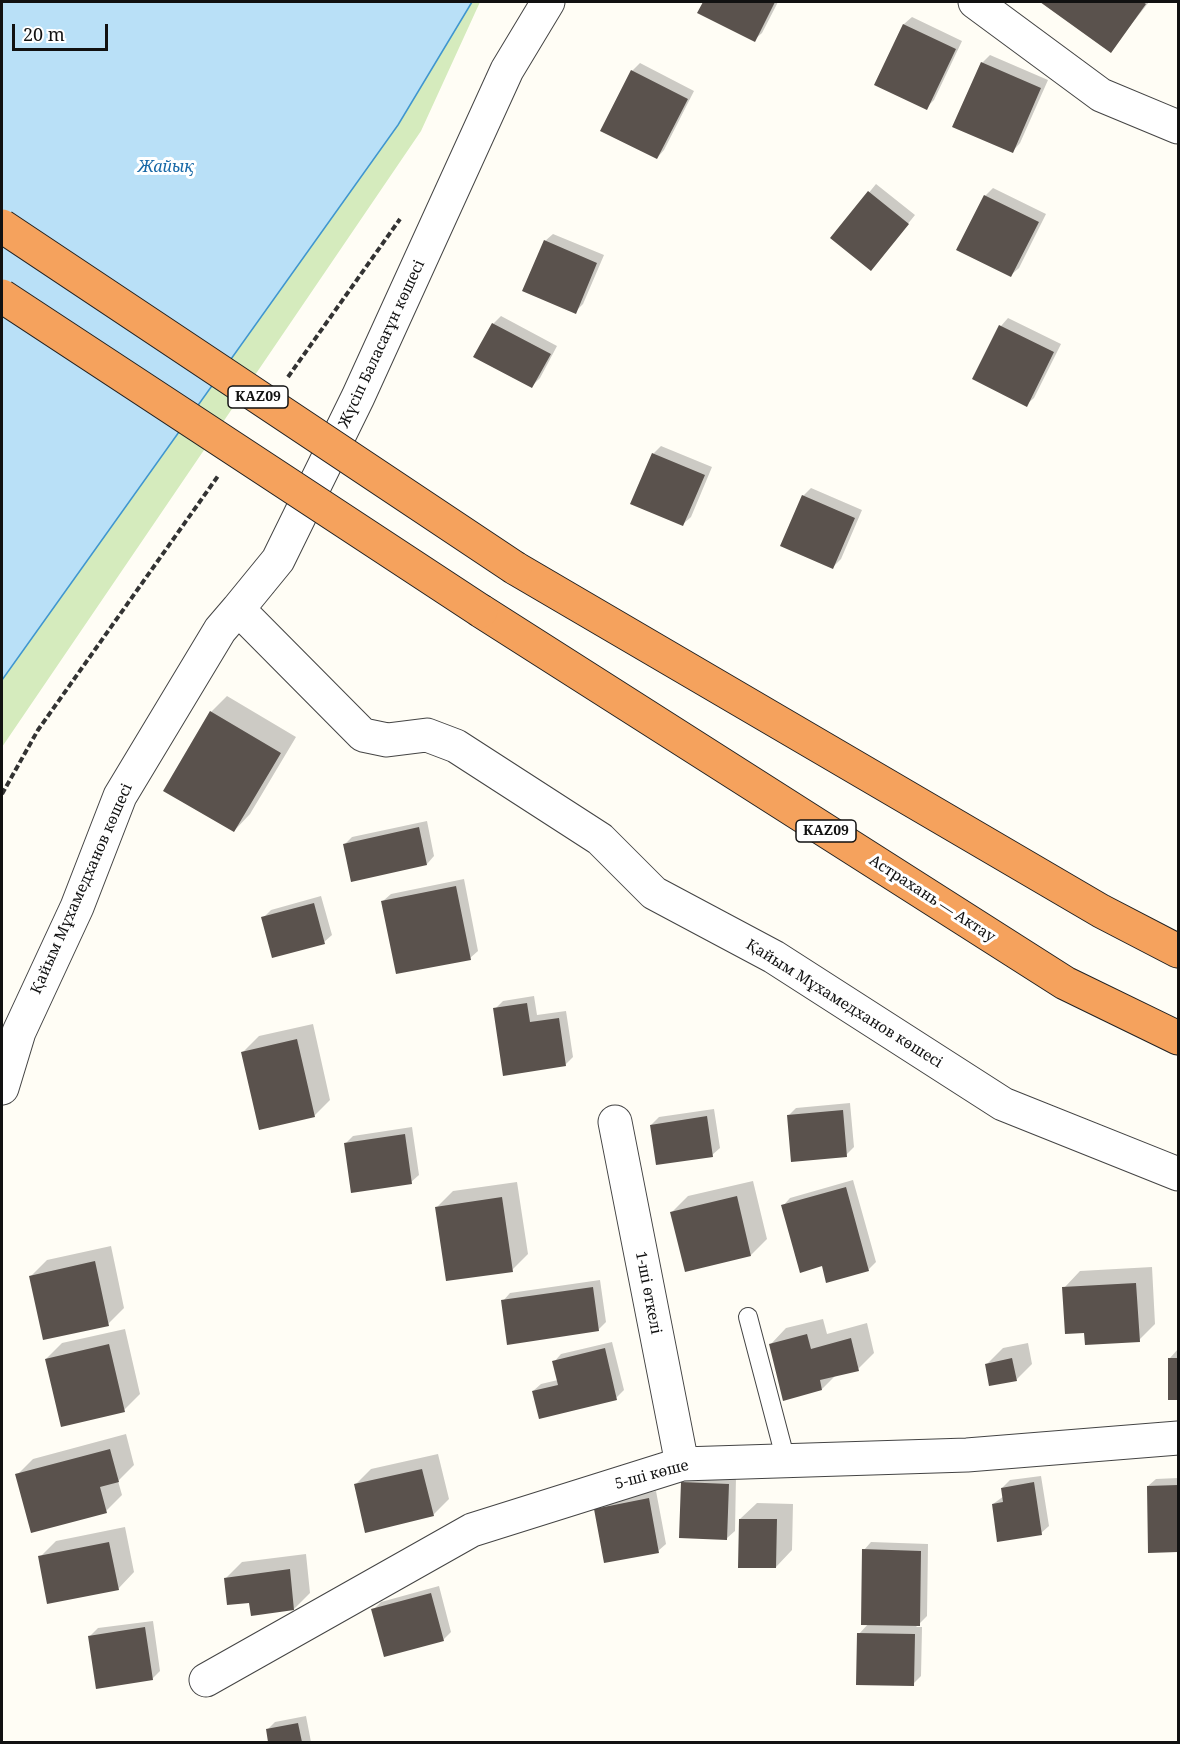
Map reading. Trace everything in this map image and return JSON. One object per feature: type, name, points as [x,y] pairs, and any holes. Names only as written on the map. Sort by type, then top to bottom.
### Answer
[{"type":"highway","name":"KAZ09","points":[[2,226],[515,568],[1101,911],[1179,951]]},
{"type":"highway","name":"Астрахань — Актау","points":[[2,296],[481,611],[1065,983],[1179,1038]]},
{"type":"street","name":"Жүсіп Баласағұн көшесі","points":[[238,609],[278,560],[358,397],[507,70],[548,2]]},
{"type":"street","points":[[975,2],[1101,94],[1179,127]]},
{"type":"street","name":"Қайым Мұхамедханов көшесi","points":[[2,1088],[19,1032],[77,907],[120,796],[220,630],[238,609],[363,735],[387,740],[427,735],[456,746],[600,840],[654,893],[774,957],[1003,1104],[1179,1173]]},
{"type":"street","name":"1-ші өткелі","points":[[615,1122],[682,1464]]},
{"type":"street","name":"5-шi көше","points":[[207,1680],[472,1530],[682,1464],[967,1455],[1179,1438]]},
{"type":"lane","points":[[748,1317],[786,1461]]},
{"type":"green space","points":[[472,2],[480,2],[421,131],[2,747],[2,680],[398,125]]},
{"type":"water","name":"Жайық","points":[[2,2],[472,2],[398,125],[2,680]]},
{"type":"building","points":[[703,2],[775,2],[755,42],[697,13]]},
{"type":"building","points":[[1040,2],[1143,2],[1146,4],[1111,53]]},
{"type":"building","points":[[903,24],[956,49],[927,110],[874,85]]},
{"type":"building","points":[[981,62],[1041,88],[1013,153],[952,127]]},
{"type":"building","points":[[631,70],[688,99],[657,159],[600,131]]},
{"type":"building","points":[[868,191],[909,224],[871,271],[830,238]]},
{"type":"building","points":[[984,195],[1039,222],[1011,277],[956,250]]},
{"type":"building","points":[[544,240],[597,263],[576,314],[522,291]]},
{"type":"building","points":[[492,323],[551,354],[532,388],[473,357]]},
{"type":"building","points":[[999,325],[1054,352],[1027,407],[972,379]]},
{"type":"building","points":[[652,453],[705,475],[683,526],[630,504]]},
{"type":"building","points":[[802,495],[855,518],[833,569],[780,546]]},
{"type":"building","points":[[210,711],[281,753],[234,832],[163,791]]},
{"type":"building","points":[[419,827],[427,865],[351,882],[343,844]]},
{"type":"building","points":[[456,886],[471,960],[396,974],[381,901]]},
{"type":"building","points":[[314,903],[325,944],[272,958],[261,917]]},
{"type":"building","points":[[527,1003],[530,1022],[559,1018],[566,1066],[503,1076],[493,1008]]},
{"type":"building","points":[[297,1039],[315,1117],[259,1130],[241,1052]]},
{"type":"building","points":[[843,1110],[847,1157],[791,1162],[787,1115]]},
{"type":"building","points":[[707,1116],[713,1157],[656,1165],[650,1125]]},
{"type":"building","points":[[405,1134],[412,1184],[351,1193],[344,1143]]},
{"type":"building","points":[[846,1187],[869,1271],[826,1283],[822,1266],[800,1273],[781,1205]]},
{"type":"building","points":[[737,1196],[751,1256],[685,1272],[670,1212]]},
{"type":"building","points":[[502,1197],[513,1272],[446,1281],[435,1207]]},
{"type":"building","points":[[95,1261],[109,1326],[43,1340],[29,1276]]},
{"type":"building","points":[[1136,1283],[1140,1342],[1085,1345],[1084,1333],[1065,1334],[1062,1287]]},
{"type":"building","points":[[593,1287],[599,1331],[507,1345],[501,1300]]},
{"type":"building","points":[[807,1334],[811,1349],[851,1338],[859,1371],[820,1380],[822,1390],[783,1401],[769,1344]]},
{"type":"building","points":[[109,1344],[125,1412],[61,1427],[45,1359]]},
{"type":"building","points":[[605,1348],[617,1400],[539,1419],[532,1391],[558,1385],[552,1361]]},
{"type":"building","points":[[1012,1358],[1017,1381],[989,1386],[985,1364]]},
{"type":"building","points":[[1168,1358],[1178,1358],[1178,1400],[1168,1400]]},
{"type":"building","points":[[110,1449],[119,1482],[100,1487],[107,1513],[31,1533],[15,1474]]},
{"type":"building","points":[[422,1469],[434,1516],[365,1533],[354,1484]]},
{"type":"building","points":[[681,1482],[729,1484],[727,1540],[679,1538]]},
{"type":"building","points":[[1034,1482],[1042,1535],[997,1542],[992,1504],[1003,1502],[1001,1488]]},
{"type":"building","points":[[1178,1485],[1178,1552],[1148,1553],[1147,1486]]},
{"type":"building","points":[[649,1498],[659,1553],[604,1563],[594,1509]]},
{"type":"building","points":[[739,1519],[777,1519],[776,1568],[738,1568]]},
{"type":"building","points":[[109,1542],[119,1590],[47,1604],[38,1556]]},
{"type":"building","points":[[862,1549],[921,1551],[920,1626],[861,1625]]},
{"type":"building","points":[[290,1569],[294,1610],[251,1616],[249,1603],[227,1605],[224,1578]]},
{"type":"building","points":[[431,1593],[444,1641],[384,1657],[371,1609]]},
{"type":"building","points":[[145,1627],[153,1680],[96,1689],[88,1636]]},
{"type":"building","points":[[857,1633],[915,1634],[914,1686],[856,1685]]},
{"type":"building","points":[[298,1723],[302,1742],[268,1742],[266,1729]]}]
